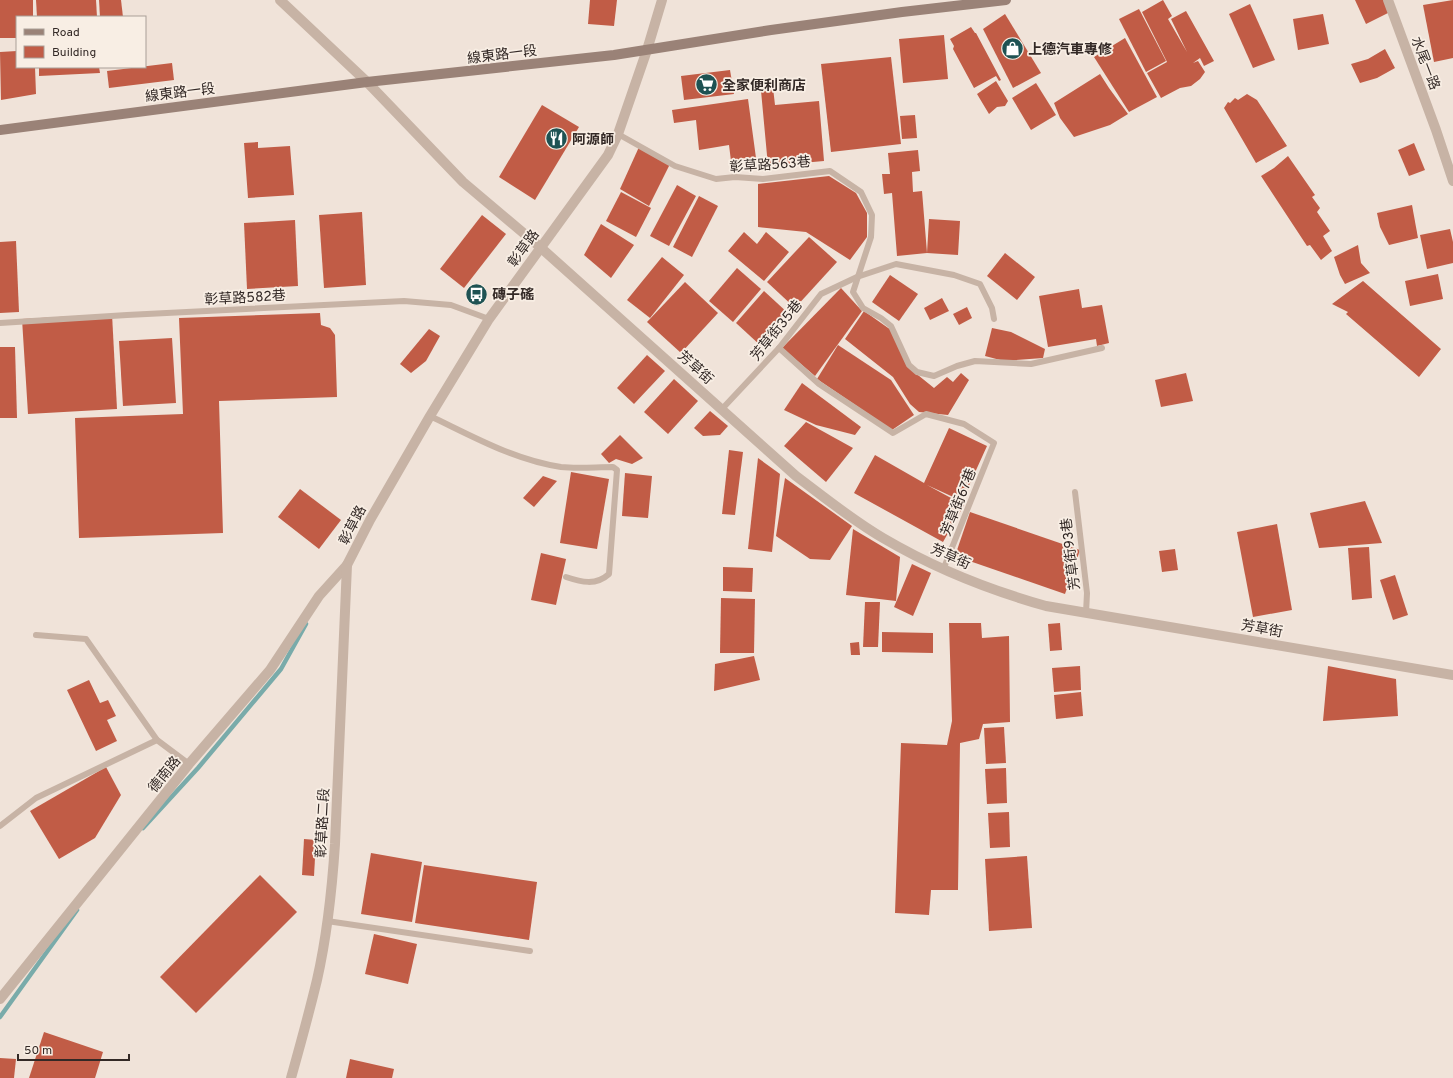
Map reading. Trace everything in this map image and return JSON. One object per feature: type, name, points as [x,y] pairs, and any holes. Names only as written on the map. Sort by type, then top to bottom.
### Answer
[{"type":"main road","name":"線東路一段","points":[[0,130],[367,82],[647,50],[711,38],[856,18],[1006,0]]},
{"type":"street","name":"芳草街","points":[[280,0],[367,82],[463,182],[540,247],[796,476],[882,537],[943,570],[1026,601],[1046,606],[1453,675]]},
{"type":"street","name":"彰草路","points":[[347,565],[370,520],[430,416],[489,319],[608,155],[618,134],[647,50],[662,0]]},
{"type":"street","name":"水尾一路","points":[[1388,0],[1436,130],[1453,181]]},
{"type":"street","name":"德南路","points":[[0,999],[189,764],[270,670],[319,596],[347,565]]},
{"type":"street","name":"彰草路二段","points":[[291,1078],[317,979],[327,922],[335,844],[347,565]]},
{"type":"lane","name":"彰草路563巷","points":[[618,134],[675,166],[716,179],[735,177],[763,179],[830,171],[861,192],[872,215],[871,237],[853,292],[863,308],[881,318],[891,326],[909,365],[917,372],[934,376],[957,366],[975,361],[1030,364],[1102,348]]},
{"type":"lane","name":"芳草街35巷","points":[[722,409],[780,348],[821,294],[857,277],[896,264],[954,275],[980,284],[992,308],[994,319]]},
{"type":"lane","name":"彰草路582巷","points":[[0,323],[404,301],[450,305],[489,319]]},
{"type":"lane","name":"芳草街67巷","points":[[780,348],[819,384],[894,433],[926,414],[964,424],[994,443],[943,570]]},
{"type":"lane","points":[[430,416],[488,444],[532,461],[562,467],[613,467],[617,470],[609,574],[604,579],[595,582],[583,582],[566,577]]},
{"type":"lane","name":"芳草街93巷","points":[[1075,492],[1087,593],[1086,613]]},
{"type":"lane","points":[[36,635],[86,640],[157,740],[189,764]]},
{"type":"lane","points":[[0,826],[36,798],[157,740]]},
{"type":"lane","points":[[327,922],[530,951]]},
{"type":"building","points":[[0,0],[33,0],[33,16],[16,16],[16,38],[0,38]]},
{"type":"building","points":[[36,0],[96,0],[97,16],[37,16]]},
{"type":"building","points":[[99,0],[121,0],[123,16],[100,16]]},
{"type":"building","points":[[590,0],[617,0],[614,26],[588,24]]},
{"type":"building","points":[[1163,0],[1172,16],[1168,19],[1187,52],[1171,19],[1186,11],[1214,61],[1204,66],[1200,58],[1193,63],[1198,61],[1205,72],[1200,79],[1191,86],[1180,88],[1161,98],[1147,73],[1167,62],[1142,12]]},
{"type":"building","points":[[1355,0],[1385,0],[1390,12],[1366,24]]},
{"type":"building","points":[[1453,0],[1453,58],[1434,62],[1423,5]]},
{"type":"building","points":[[1250,4],[1275,60],[1253,68],[1229,14]]},
{"type":"building","points":[[1139,9],[1166,61],[1146,72],[1119,19]]},
{"type":"building","points":[[1005,14],[1041,73],[1013,88],[983,29]]},
{"type":"building","points":[[1323,14],[1329,44],[1298,50],[1293,19]]},
{"type":"building","points":[[971,27],[976,33],[1001,80],[999,81],[996,76],[974,88],[953,49],[954,46],[950,39]]},
{"type":"building","points":[[944,35],[948,79],[903,83],[899,39]]},
{"type":"building","points":[[1125,38],[1157,97],[1129,112],[1094,57]]},
{"type":"building","points":[[1385,49],[1395,68],[1377,78],[1360,83],[1351,64],[1368,59]]},
{"type":"building","points":[[16,51],[16,68],[35,68],[36,94],[1,100],[0,52]]},
{"type":"building","points":[[891,57],[901,144],[831,152],[821,64]]},
{"type":"building","points":[[172,63],[174,80],[109,88],[107,71],[146,68],[146,66]]},
{"type":"building","points":[[39,68],[99,68],[100,73],[39,76]]},
{"type":"building","name":"全家便利商店","points":[[730,70],[734,94],[684,100],[681,76]]},
{"type":"building","points":[[1100,74],[1128,114],[1110,125],[1074,137],[1060,118],[1054,103]]},
{"type":"building","points":[[772,79],[775,105],[819,101],[824,161],[768,166],[760,80]]},
{"type":"building","points":[[996,81],[1008,101],[1005,106],[997,107],[989,114],[977,94]]},
{"type":"building","points":[[1036,83],[1056,115],[1031,130],[1012,98]]},
{"type":"building","points":[[1247,94],[1257,100],[1287,146],[1256,163],[1224,108],[1228,102],[1230,103],[1235,98],[1238,100]]},
{"type":"building","points":[[748,99],[756,158],[731,161],[729,145],[699,150],[696,120],[674,123],[672,110]]},
{"type":"building","points":[[542,105],[579,127],[535,200],[499,177]]},
{"type":"building","points":[[915,115],[917,138],[902,139],[900,116]]},
{"type":"building","points":[[258,142],[258,148],[290,146],[294,195],[248,198],[244,143]]},
{"type":"building","points":[[1414,143],[1425,170],[1409,176],[1398,150]]},
{"type":"building","points":[[639,147],[670,164],[649,206],[620,189]]},
{"type":"building","points":[[918,150],[920,171],[912,172],[913,192],[922,191],[927,253],[897,256],[892,193],[884,194],[882,174],[890,174],[888,153]]},
{"type":"building","points":[[1288,156],[1315,195],[1312,197],[1320,208],[1317,212],[1330,231],[1323,236],[1332,251],[1321,260],[1310,245],[1307,246],[1261,176],[1274,168]]},
{"type":"building","points":[[829,176],[856,193],[867,213],[867,237],[850,260],[806,232],[758,227],[758,184]]},
{"type":"building","points":[[677,185],[696,196],[669,246],[650,236]]},
{"type":"building","points":[[621,192],[651,208],[636,237],[606,221]]},
{"type":"building","points":[[699,196],[718,206],[692,257],[673,247]]},
{"type":"building","points":[[1412,205],[1418,238],[1389,245],[1380,227],[1377,213]]},
{"type":"building","points":[[362,212],[366,285],[324,288],[319,215]]},
{"type":"building","points":[[482,215],[506,234],[464,288],[440,269]]},
{"type":"building","points":[[929,219],[960,221],[958,255],[927,253]]},
{"type":"building","points":[[295,220],[298,286],[247,289],[244,223]]},
{"type":"building","points":[[601,224],[634,245],[611,278],[584,255]]},
{"type":"building","points":[[1450,229],[1453,242],[1453,263],[1427,269],[1420,235]]},
{"type":"building","points":[[744,232],[757,244],[766,232],[789,252],[764,281],[728,251]]},
{"type":"building","points":[[809,237],[837,262],[795,308],[767,282]]},
{"type":"building","points":[[16,241],[19,312],[0,313],[0,242]]},
{"type":"building","points":[[1358,245],[1361,263],[1370,273],[1345,284],[1340,275],[1334,257]]},
{"type":"building","points":[[1005,253],[1035,277],[1017,300],[987,276]]},
{"type":"building","points":[[662,257],[684,275],[650,318],[627,300]]},
{"type":"building","points":[[737,268],[761,289],[733,322],[709,301]]},
{"type":"building","points":[[1438,274],[1443,299],[1410,306],[1405,281]]},
{"type":"building","points":[[890,275],[918,294],[899,321],[872,302]]},
{"type":"building","points":[[1363,281],[1441,349],[1419,377],[1346,314],[1348,312],[1332,304]]},
{"type":"building","points":[[685,282],[718,313],[681,353],[647,322]]},
{"type":"building","points":[[841,288],[862,311],[815,376],[782,348]]},
{"type":"building","points":[[1079,289],[1082,308],[1102,305],[1109,343],[1097,346],[1096,339],[1048,347],[1039,296]]},
{"type":"building","points":[[764,291],[789,314],[761,346],[736,323]]},
{"type":"building","points":[[942,298],[949,311],[930,320],[924,308]]},
{"type":"building","points":[[967,307],[972,318],[959,325],[953,314]]},
{"type":"building","points":[[864,311],[891,330],[908,367],[934,388],[947,377],[953,382],[961,373],[969,380],[948,415],[919,412],[910,404],[893,377],[845,339]]},
{"type":"building","points":[[320,313],[321,325],[330,328],[335,335],[337,397],[219,401],[223,533],[79,538],[75,418],[183,414],[179,318]]},
{"type":"building","points":[[112,314],[117,409],[28,414],[22,319]]},
{"type":"building","points":[[992,328],[1011,332],[1045,349],[1043,358],[1004,361],[985,356]]},
{"type":"building","points":[[429,329],[440,336],[426,361],[411,373],[400,364]]},
{"type":"building","points":[[172,338],[176,403],[123,406],[119,341]]},
{"type":"building","points":[[838,345],[891,380],[914,415],[892,430],[817,379]]},
{"type":"building","points":[[0,347],[15,347],[17,418],[0,418]]},
{"type":"building","points":[[647,355],[665,371],[634,404],[617,388]]},
{"type":"building","points":[[1186,373],[1193,401],[1161,407],[1155,380]]},
{"type":"building","points":[[674,379],[698,401],[668,434],[644,412]]},
{"type":"building","points":[[802,383],[861,427],[855,435],[816,425],[784,410]]},
{"type":"building","points":[[710,411],[728,426],[720,435],[703,436],[694,428]]},
{"type":"building","points":[[806,422],[853,448],[826,482],[784,446]]},
{"type":"building","points":[[949,428],[987,446],[962,501],[927,485],[964,505],[943,542],[854,493],[875,455],[924,483]]},
{"type":"building","points":[[620,435],[643,458],[632,464],[616,459],[609,463],[601,454]]},
{"type":"building","points":[[729,450],[743,452],[735,515],[722,514]]},
{"type":"building","points":[[758,458],[780,474],[772,552],[748,549]]},
{"type":"building","points":[[571,472],[609,479],[597,549],[560,543]]},
{"type":"building","points":[[625,473],[652,476],[648,518],[622,516]]},
{"type":"building","points":[[543,476],[557,481],[534,507],[523,498]]},
{"type":"building","points":[[785,478],[852,526],[830,560],[810,559],[776,536]]},
{"type":"building","points":[[300,489],[341,520],[319,549],[278,517]]},
{"type":"building","points":[[1365,501],[1382,543],[1319,548],[1310,513]]},
{"type":"building","points":[[970,512],[1080,550],[1065,594],[955,556]]},
{"type":"building","points":[[1277,524],[1292,610],[1253,617],[1237,532]]},
{"type":"building","points":[[853,529],[900,557],[896,601],[846,595]]},
{"type":"building","points":[[1369,547],[1372,598],[1352,600],[1348,548]]},
{"type":"building","points":[[1175,549],[1178,570],[1162,572],[1159,551]]},
{"type":"building","points":[[541,553],[566,559],[556,605],[531,600]]},
{"type":"building","points":[[912,564],[931,573],[913,616],[894,607]]},
{"type":"building","points":[[723,567],[753,568],[752,592],[723,591]]},
{"type":"building","points":[[1395,575],[1408,615],[1393,620],[1380,580]]},
{"type":"building","points":[[721,598],[755,599],[754,653],[720,653]]},
{"type":"building","points":[[865,602],[880,602],[878,647],[863,647]]},
{"type":"building","points":[[949,623],[981,623],[982,638],[1009,636],[1010,722],[983,724],[979,739],[960,743],[958,890],[931,890],[929,915],[895,913],[901,743],[947,745],[952,721]]},
{"type":"building","points":[[1060,623],[1062,650],[1050,651],[1048,624]]},
{"type":"building","points":[[882,632],[933,633],[933,653],[882,652]]},
{"type":"building","points":[[859,642],[860,655],[851,655],[850,643]]},
{"type":"building","points":[[754,656],[760,680],[714,691],[715,664]]},
{"type":"building","points":[[1080,666],[1081,690],[1054,692],[1052,668]]},
{"type":"building","points":[[1328,666],[1396,679],[1398,716],[1323,721]]},
{"type":"building","points":[[89,680],[100,703],[108,700],[116,716],[107,720],[117,741],[96,751],[67,690]]},
{"type":"building","points":[[1081,692],[1083,716],[1056,719],[1054,695]]},
{"type":"building","points":[[1004,727],[1006,763],[986,764],[984,728]]},
{"type":"building","points":[[106,767],[121,795],[95,838],[59,859],[30,811]]},
{"type":"building","points":[[1006,768],[1007,803],[987,804],[985,769]]},
{"type":"building","points":[[1009,812],[1010,847],[990,848],[988,813]]},
{"type":"building","points":[[304,839],[316,840],[314,876],[302,875]]},
{"type":"building","points":[[371,853],[422,862],[412,922],[361,914]]},
{"type":"building","points":[[1027,856],[1032,928],[989,931],[985,859]]},
{"type":"building","points":[[424,865],[537,882],[529,940],[415,923]]},
{"type":"building","points":[[260,875],[297,912],[196,1013],[160,977]]},
{"type":"building","points":[[374,934],[417,944],[408,984],[365,974]]},
{"type":"building","points":[[44,1032],[103,1052],[95,1078],[29,1078]]},
{"type":"building","points":[[0,1058],[16,1059],[14,1078],[0,1078]]},
{"type":"building","points":[[350,1059],[394,1069],[392,1078],[346,1078]]},
{"type":"waterway","points":[[143,828],[198,768],[281,669],[306,624]]},
{"type":"waterway","points":[[0,1017],[77,910]]},
{"type":"place","name":"上德汽車專修","points":[[1013,49]]},
{"type":"place","name":"全家便利商店","points":[[707,85]]},
{"type":"place","name":"阿源師","points":[[556,139]]},
{"type":"place","name":"磚子磘","points":[[476,294]]}]
